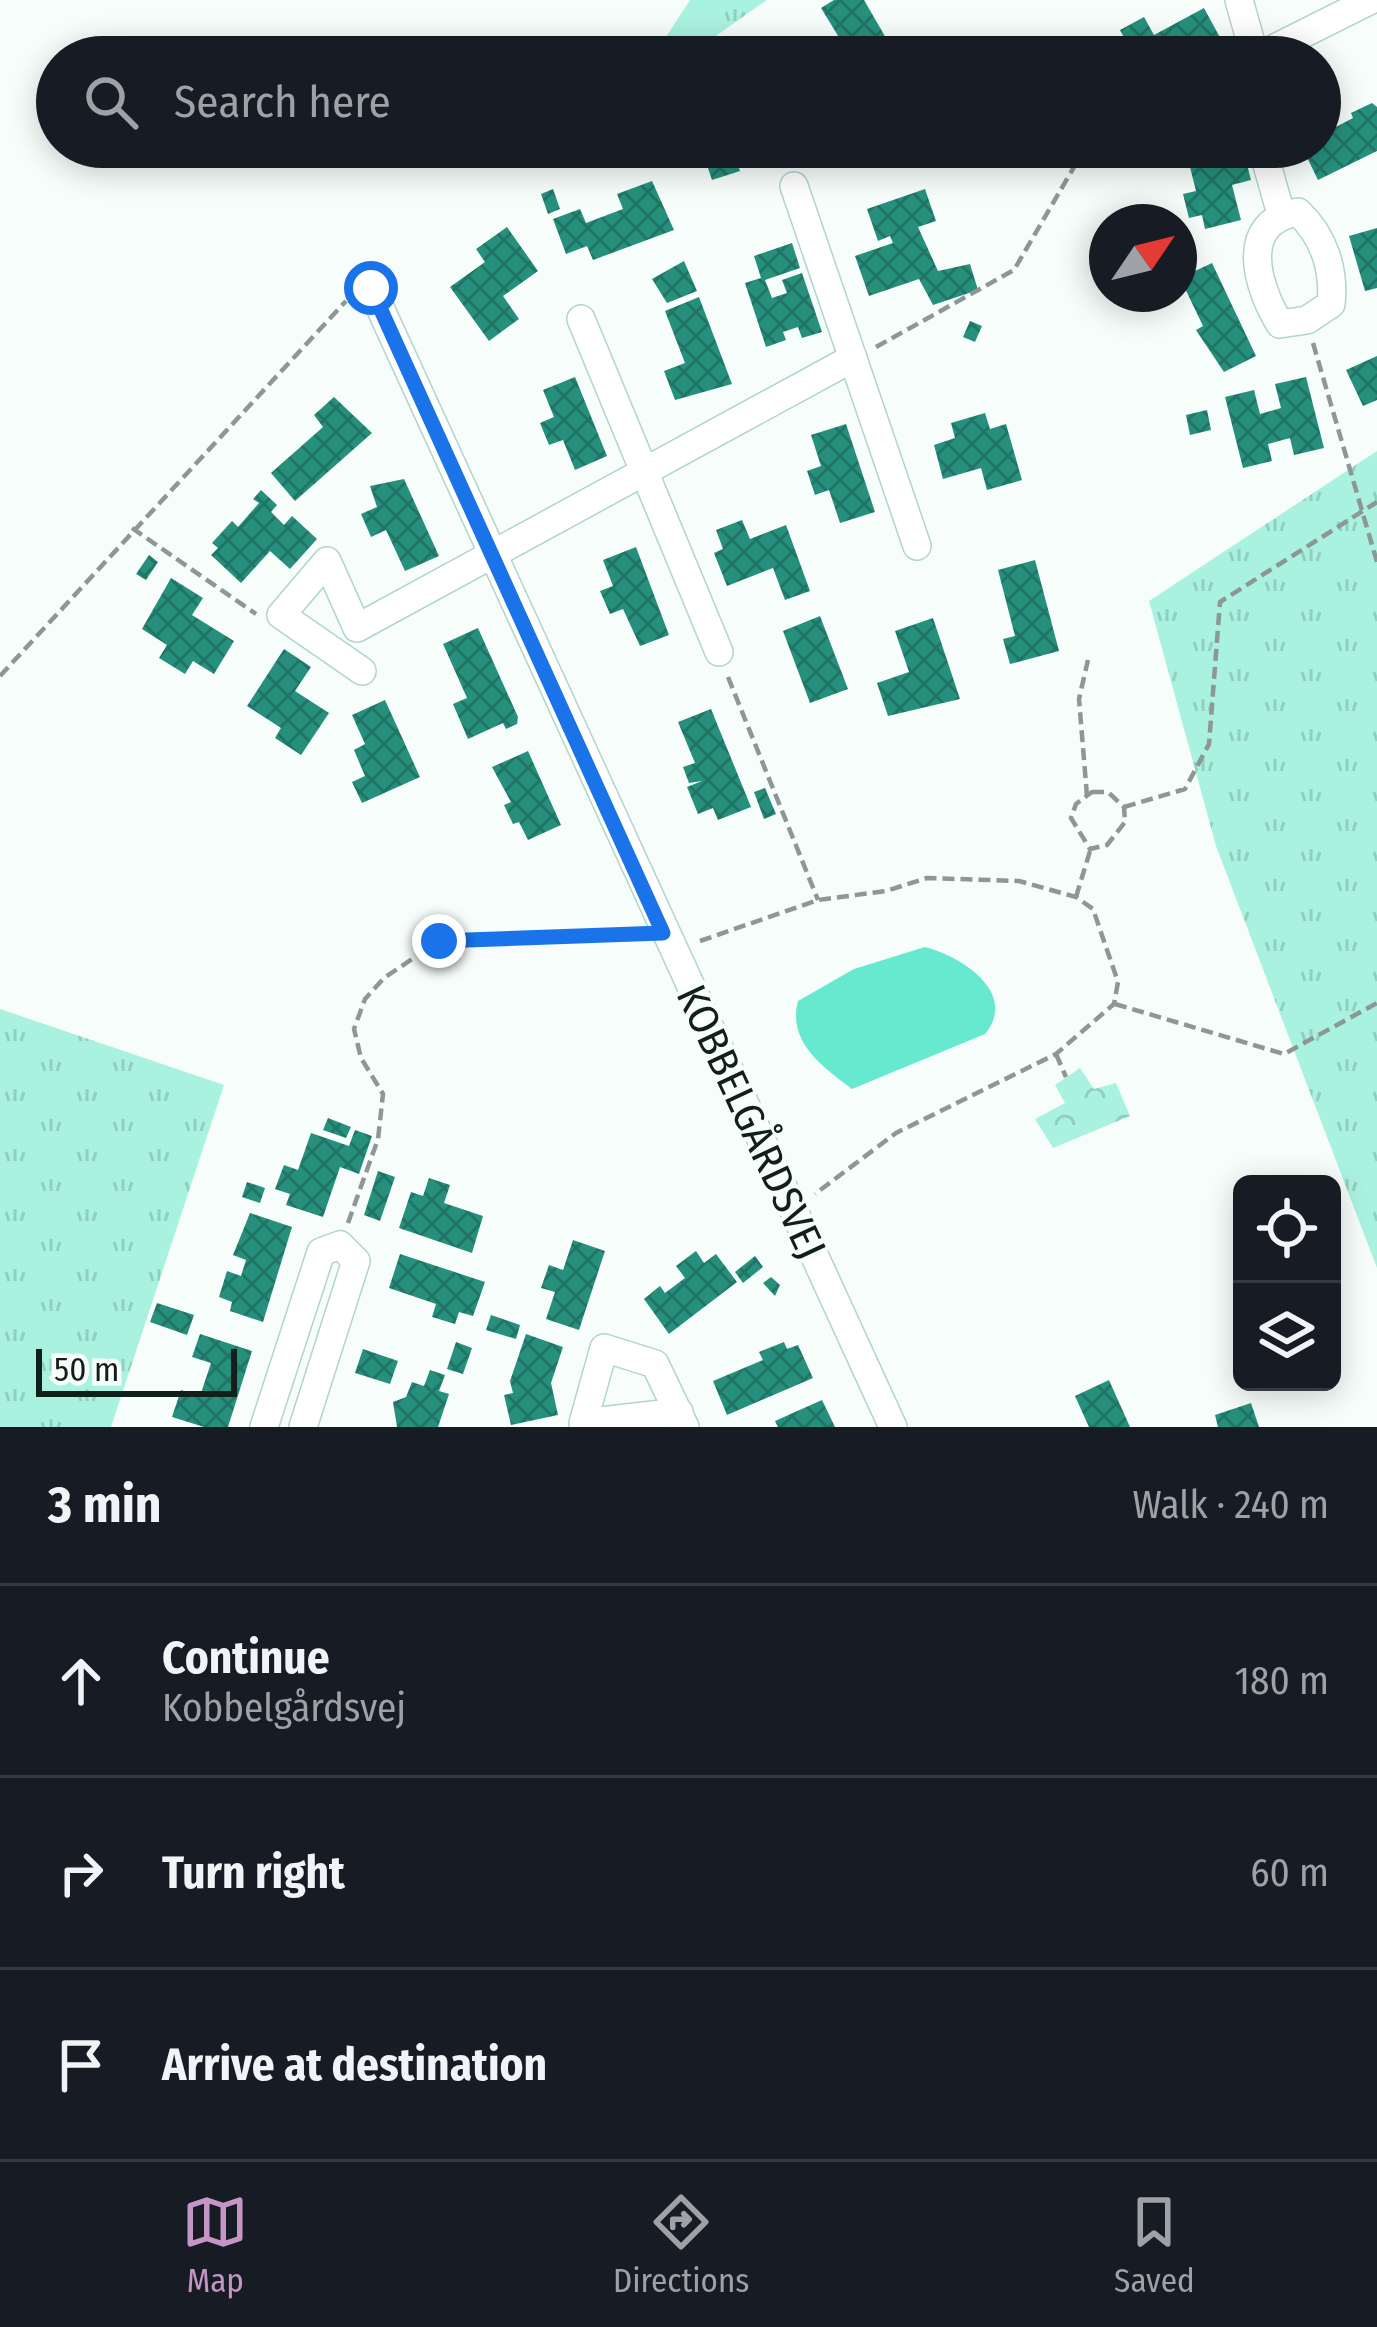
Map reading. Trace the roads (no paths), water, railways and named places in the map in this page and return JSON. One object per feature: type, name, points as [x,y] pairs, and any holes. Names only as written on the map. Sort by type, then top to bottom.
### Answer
[{"type":"street","points":[[1239,0],[1250,36]]},
{"type":"street","points":[[1298,36],[1371,0]]},
{"type":"street","points":[[1268,168],[1281,214]]},
{"type":"street","points":[[794,186],[916,545]]},
{"type":"street","points":[[1298,212],[1316,228],[1333,282],[1331,304],[1307,320],[1280,324],[1268,305],[1254,252],[1260,235],[1281,214],[1298,212]]},
{"type":"street","name":"KOBBELGÅRDSVEJ","points":[[371,288],[892,1427]]},
{"type":"street","points":[[581,319],[718,652]]},
{"type":"street","points":[[357,628],[853,358]]},
{"type":"street","points":[[327,561],[357,628],[362,671],[280,615],[327,561]]},
{"type":"street","points":[[264,1427],[321,1252],[340,1245],[356,1262],[303,1427]]}]
